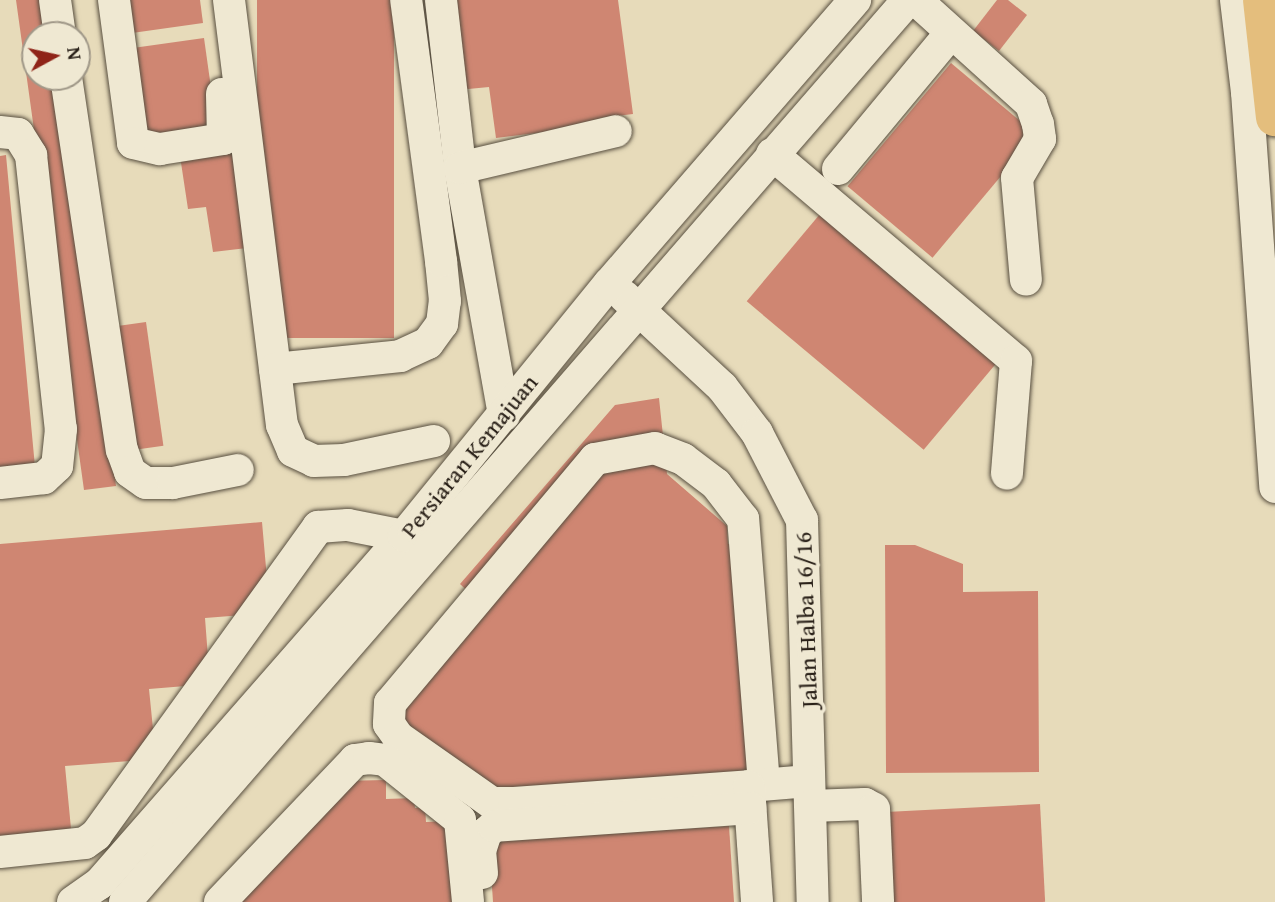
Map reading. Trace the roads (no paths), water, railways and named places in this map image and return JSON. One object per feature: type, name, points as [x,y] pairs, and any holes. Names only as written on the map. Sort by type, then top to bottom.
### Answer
[{"type":"highway","points":[[1262,0],[1275,117]]},
{"type":"street","points":[[55,0],[58,21]]},
{"type":"street","points":[[114,0],[133,143],[160,149],[223,139],[226,120],[209,0]]},
{"type":"street","points":[[229,0],[282,425],[293,451],[314,461],[344,460],[434,440]]},
{"type":"street","points":[[275,369],[400,356],[428,343],[442,324],[445,301],[441,261],[406,0]]},
{"type":"street","points":[[441,0],[460,168],[504,415]]},
{"type":"street","name":"Persiaran Kemajuan","points":[[73,902],[99,884],[404,536],[609,284],[855,0]]},
{"type":"street","name":"Persiaran Kemajuan","points":[[125,902],[908,0]]},
{"type":"street","points":[[916,0],[1031,104],[1040,139],[1017,178],[1026,280]]},
{"type":"street","points":[[1236,0],[1272,390],[1275,487]]},
{"type":"street","points":[[838,169],[951,33]]},
{"type":"street","points":[[68,91],[122,450],[130,472],[146,483],[173,483],[238,470]]},
{"type":"street","points":[[460,168],[616,131]]},
{"type":"street","points":[[0,132],[18,134],[32,155],[61,429],[57,466],[44,478],[0,483]]},
{"type":"street","points":[[772,154],[1016,360],[1007,474]]},
{"type":"street","name":"Jalan Halba 16/16","points":[[609,284],[639,308],[722,387],[757,433],[802,520],[813,902]]},
{"type":"street","points":[[757,902],[754,793],[744,519],[716,484],[683,458],[655,448],[595,459],[390,703],[388,724],[398,737],[492,803],[754,793],[810,793],[865,804],[874,809],[878,902]]},
{"type":"street","points":[[0,852],[85,843],[96,835],[318,527],[348,525],[404,536]]},
{"type":"street","points":[[220,902],[355,760],[369,758],[385,760],[460,820],[468,902]]},
{"type":"street","points":[[484,902],[480,850],[486,833],[494,826],[754,793]]}]
